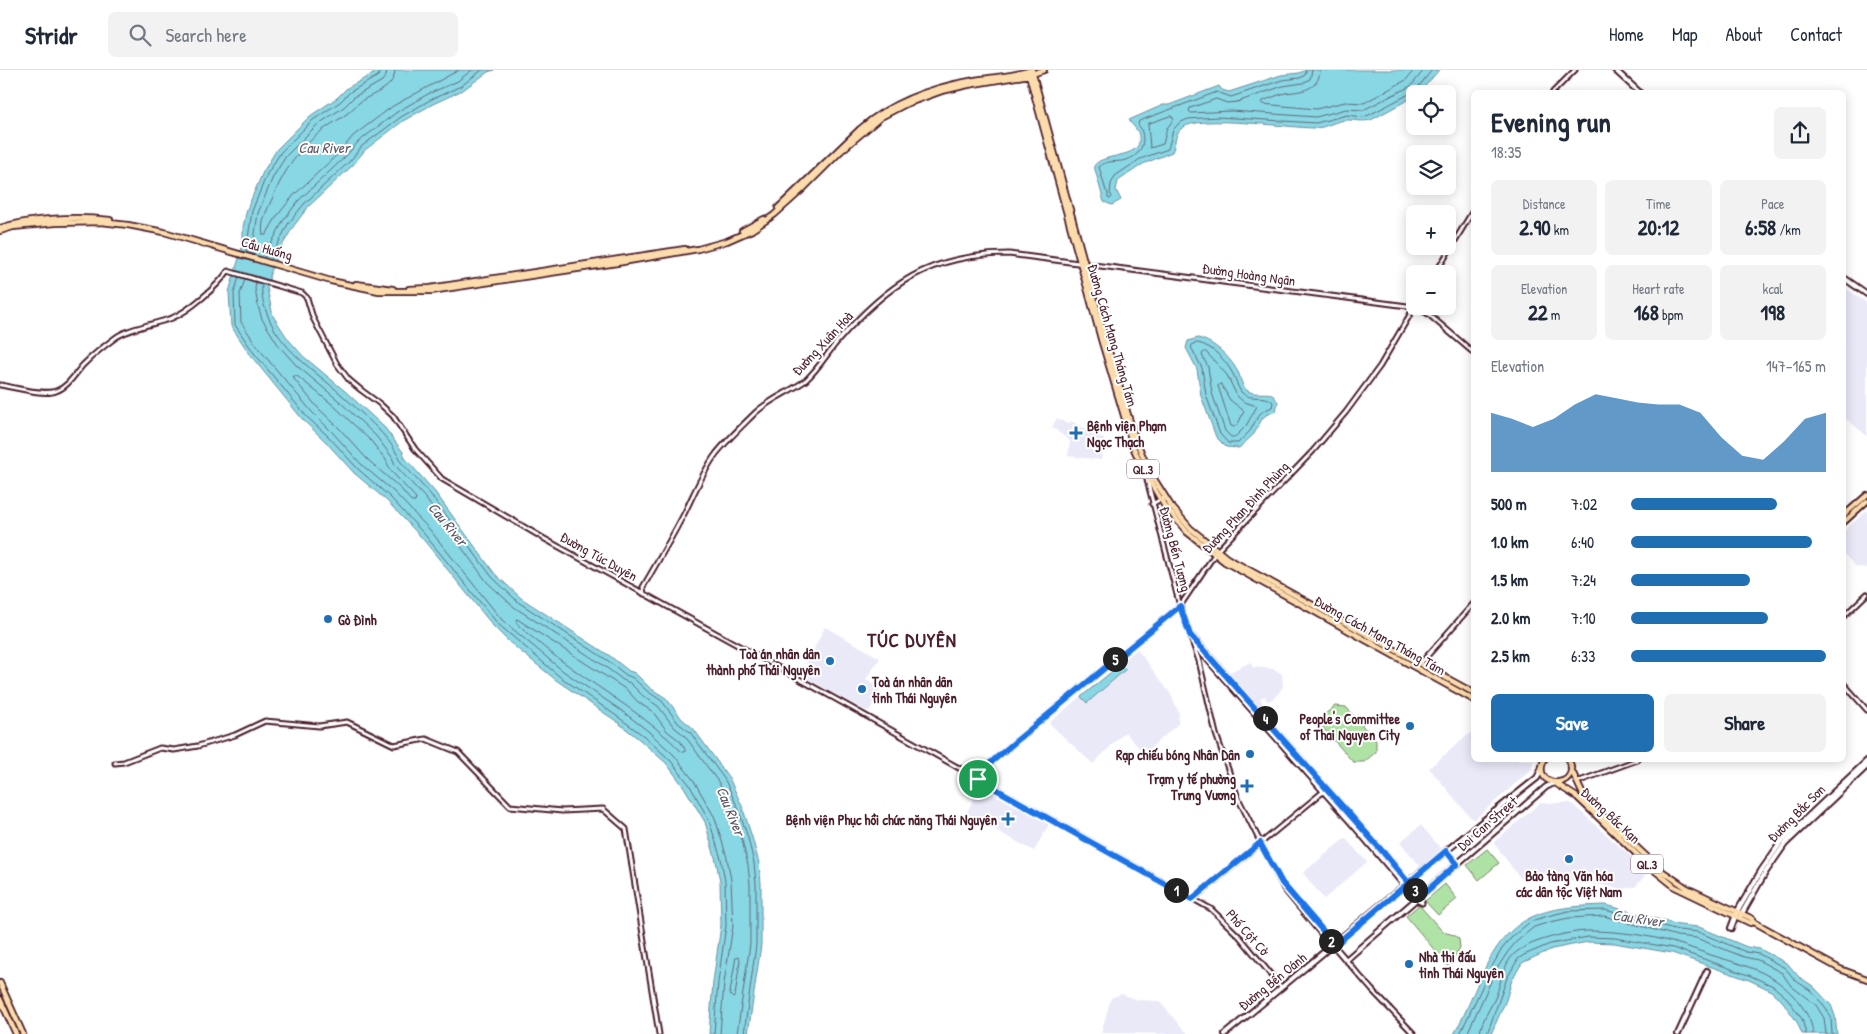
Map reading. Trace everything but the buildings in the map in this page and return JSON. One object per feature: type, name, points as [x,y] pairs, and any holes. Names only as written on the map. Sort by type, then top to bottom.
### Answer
[{"type":"highway","name":"Cầu Huống","points":[[0,229],[12,224],[56,220],[101,219],[148,225],[352,286],[379,291],[431,291],[617,263],[719,244],[752,230],[774,215],[868,127],[887,113],[906,104],[942,91],[1044,70]]},
{"type":"highway","name":"Đường Cách Mạng Tháng Tám","points":[[1030,72],[1070,219],[1138,448],[1163,498]]},
{"type":"highway","name":"Đường Cách Mạng Tháng Tám","points":[[1083,263],[1101,339],[1130,436],[1145,473],[1163,498],[1186,524],[1215,553],[1471,698]]},
{"type":"highway","name":"Đường Cách Mạng Tháng Tám","points":[[1215,553],[1471,691]]},
{"type":"highway","name":"QL.3","points":[[1539,762],[1544,777],[1555,783],[1568,777],[1571,763]]},
{"type":"highway","points":[[1541,769],[1543,762]]},
{"type":"highway","name":"Đường Bắc Kạn","points":[[1571,763],[1585,799],[1662,871],[1687,888],[1739,915],[1750,923],[1754,922],[1840,969],[1867,979]]},
{"type":"highway","name":"Đường Bắc Kạn","points":[[1555,783],[1577,797],[1649,866],[1675,887],[1739,915]]},
{"type":"highway","points":[[0,983],[23,1034]]},
{"type":"highway","points":[[0,999],[16,1034]]},
{"type":"main road","points":[[1615,70],[1637,90]]},
{"type":"main road","points":[[1846,279],[1867,294]]},
{"type":"main road","points":[[1846,514],[1867,495]]},
{"type":"main road","points":[[1846,520],[1867,501]]},
{"type":"main road","name":"Đường Bắc Sơn","points":[[1739,915],[1767,861],[1781,842],[1867,761]]},
{"type":"main road","name":"Đường Bắc Sơn","points":[[1739,915],[1784,844],[1867,766]]},
{"type":"main road","name":"Doi Can Street","points":[[1334,946],[1408,882],[1537,778],[1541,769]]},
{"type":"main road","name":"Doi Can Street","points":[[1346,960],[1546,787],[1555,783]]},
{"type":"main road","points":[[1731,928],[1739,915]]},
{"type":"main road","name":"Đường Bến Tượng","points":[[1334,946],[1346,960]]},
{"type":"main road","name":"Đường Bến Oánh","points":[[1225,1034],[1334,946]]},
{"type":"main road","points":[[1678,1034],[1708,971]]},
{"type":"street","points":[[1555,90],[1575,70]]},
{"type":"street","points":[[1440,265],[1471,214]]},
{"type":"street","name":"Đường Xuân Hoà","points":[[644,594],[644,587],[684,513],[699,480],[717,453],[756,412],[806,380],[868,310],[893,288],[927,268],[944,262],[986,255],[1009,254],[1083,263]]},
{"type":"street","name":"Đường Hoàng Ngân","points":[[1083,263],[1406,306]]},
{"type":"street","name":"Đường Túc Duyên","points":[[0,385],[55,392],[68,383],[83,366],[117,336],[176,316],[202,297],[228,271],[304,294],[312,318],[337,364],[355,385],[393,416],[416,449],[439,477],[491,509],[1192,899]]},
{"type":"street","name":"Đường Phan Đình Phùng","points":[[978,779],[988,765],[1180,606],[1215,553],[1331,431],[1380,366],[1410,315]]},
{"type":"street","points":[[1429,315],[1471,350]]},
{"type":"street","name":"Đường Bến Tượng","points":[[1145,473],[1180,606],[1194,645],[1216,734],[1238,798],[1284,890],[1327,941],[1334,946]]},
{"type":"street","points":[[1152,504],[1163,498]]},
{"type":"street","points":[[1846,614],[1867,594]]},
{"type":"street","points":[[1420,664],[1471,606]]},
{"type":"street","points":[[1190,635],[1248,699],[1416,900]]},
{"type":"street","points":[[1194,645],[1420,897]]},
{"type":"street","points":[[1846,686],[1867,710]]},
{"type":"street","points":[[1244,702],[1248,699]]},
{"type":"street","points":[[115,763],[124,762],[160,748],[174,750],[198,746],[235,735],[265,721],[319,726],[347,722],[394,746],[426,739],[458,752],[510,806],[562,811],[603,808],[626,829],[659,1034]]},
{"type":"street","points":[[1577,782],[1632,762]]},
{"type":"street","points":[[1192,899],[1325,790]]},
{"type":"street","points":[[1509,800],[1518,811]]},
{"type":"street","points":[[1446,851],[1457,864]]},
{"type":"street","name":"Phố Cột Cờ","points":[[1192,899],[1211,908],[1220,916],[1281,987]]},
{"type":"street","name":"Đường Bến Tượng","points":[[1346,960],[1414,1034]]},
{"type":"shaded area","points":[[1846,288],[1867,303],[1867,436],[1846,419]]},
{"type":"shaded area","name":"Bệnh viện Phạm Ngọc Thạch","points":[[1057,418],[1068,424],[1071,421],[1104,439],[1101,460],[1068,456],[1070,441],[1052,427]]},
{"type":"shaded area","points":[[1867,510],[1867,568],[1856,567],[1846,556],[1846,529]]},
{"type":"shaded area","points":[[825,627],[880,658],[866,679],[881,688],[870,710],[866,711],[801,675]]},
{"type":"shaded area","points":[[1137,649],[1170,693],[1179,713],[1178,724],[1146,752],[1142,751],[1125,732],[1093,764],[1049,723]]},
{"type":"shaded area","points":[[1251,662],[1252,667],[1274,669],[1282,674],[1283,686],[1279,693],[1271,700],[1267,701],[1265,696],[1260,698],[1265,708],[1262,711],[1230,672]]},
{"type":"shaded area","points":[[1471,733],[1471,762],[1533,762],[1532,769],[1475,819],[1471,818],[1429,768]]},
{"type":"shaded area","name":"Bệnh viện Phục hồi chức năng Thái Nguyên","points":[[980,786],[1049,824],[1034,851],[966,814]]},
{"type":"shaded area","name":"Bảo tàng Văn hóa các dân tộc Việt Nam","points":[[1540,803],[1571,803],[1648,872],[1635,887],[1621,889],[1545,875],[1521,879],[1494,842]]},
{"type":"shaded area","points":[[1421,825],[1441,849],[1420,866],[1400,842]]},
{"type":"shaded area","points":[[1345,838],[1367,862],[1324,899],[1303,873]]},
{"type":"shaded area","points":[[1121,994],[1138,1000],[1159,1001],[1188,1034],[1101,1033],[1111,998]]},
{"type":"green space","points":[[1335,706],[1346,707],[1376,741],[1376,752],[1364,762],[1353,762],[1323,728],[1324,715]]},
{"type":"green space","points":[[1487,849],[1499,863],[1479,880],[1467,865]]},
{"type":"green space","points":[[1445,884],[1457,899],[1438,915],[1425,901]]},
{"type":"green space","points":[[1419,905],[1443,932],[1454,935],[1459,939],[1460,948],[1448,966],[1406,916]]},
{"type":"water","name":"Cau River","points":[[380,70],[494,70],[488,72],[463,90],[403,121],[365,150],[353,165],[308,207],[282,246],[271,271],[267,288],[273,316],[288,339],[303,356],[385,428],[403,452],[405,458],[435,492],[495,574],[521,598],[610,656],[629,671],[635,673],[650,688],[666,698],[682,719],[693,728],[729,778],[742,806],[752,837],[759,863],[761,883],[761,945],[748,1034],[709,1034],[713,982],[721,925],[720,881],[705,822],[684,787],[666,763],[640,740],[616,721],[556,680],[509,642],[494,627],[422,538],[386,500],[354,473],[303,420],[251,356],[231,326],[229,292],[243,244],[243,227],[247,209],[263,172],[277,149],[310,116],[337,98],[347,88]]},
{"type":"water","points":[[1306,70],[1439,70],[1426,85],[1406,85],[1406,101],[1371,120],[1344,120],[1315,128],[1225,122],[1191,124],[1179,130],[1172,152],[1143,164],[1118,181],[1116,190],[1121,200],[1112,205],[1104,202],[1094,166],[1099,161],[1131,152],[1137,147],[1139,141],[1138,132],[1129,120],[1163,105],[1169,105],[1219,86],[1222,90],[1229,92],[1281,75],[1299,73]]},
{"type":"water","points":[[1198,338],[1210,343],[1227,357],[1236,368],[1246,390],[1254,393],[1272,394],[1278,402],[1276,411],[1262,419],[1254,434],[1239,448],[1226,447],[1216,437],[1201,396],[1197,369],[1186,348],[1188,341]]},
{"type":"water","points":[[1121,664],[1126,669],[1087,703],[1081,697]]},
{"type":"water","name":"Cau River","points":[[1606,905],[1679,925],[1699,927],[1747,947],[1760,949],[1788,964],[1799,977],[1813,986],[1831,1005],[1835,1016],[1837,1034],[1802,1034],[1797,1022],[1783,1002],[1770,990],[1749,980],[1672,953],[1614,943],[1588,942],[1552,949],[1522,963],[1512,980],[1506,1000],[1491,1034],[1454,1034],[1487,964],[1498,946],[1510,932],[1522,922],[1552,910],[1568,907]]},
{"type":"place","name":"Bệnh viện Phạm Ngọc Thạch","points":[[1076,433]]},
{"type":"place","name":"Gò Đình","points":[[328,619]]},
{"type":"place","name":"Toà án nhân dân thành phố Thái Nguyên","points":[[830,661]]},
{"type":"place","name":"Toà án nhân dân tỉnh Thái Nguyên","points":[[862,689]]},
{"type":"place","name":"People's Committee of Thai Nguyen City","points":[[1410,726]]},
{"type":"place","name":"Rạp chiếu bóng Nhân Dân","points":[[1250,754]]},
{"type":"place","name":"Trạm y tế phường Trưng Vương","points":[[1247,786]]},
{"type":"place","name":"Bệnh viện Phục hồi chức năng Thái Nguyên","points":[[1008,819]]},
{"type":"place","name":"Bảo tàng Văn hóa các dân tộc Việt Nam","points":[[1569,859]]},
{"type":"place","name":"Nhà thi đấu tỉnh Thái Nguyên","points":[[1409,964]]},
{"type":"district","name":"TÚC DUYÊN","points":[[912,640]]},
{"type":"route","points":[[978,779],[979,775],[988,765],[1180,606],[1190,635],[1383,852],[1408,882],[1420,897],[1457,864],[1446,851],[1408,882],[1334,946],[1282,883],[1260,843],[1192,899],[978,779]]}]
